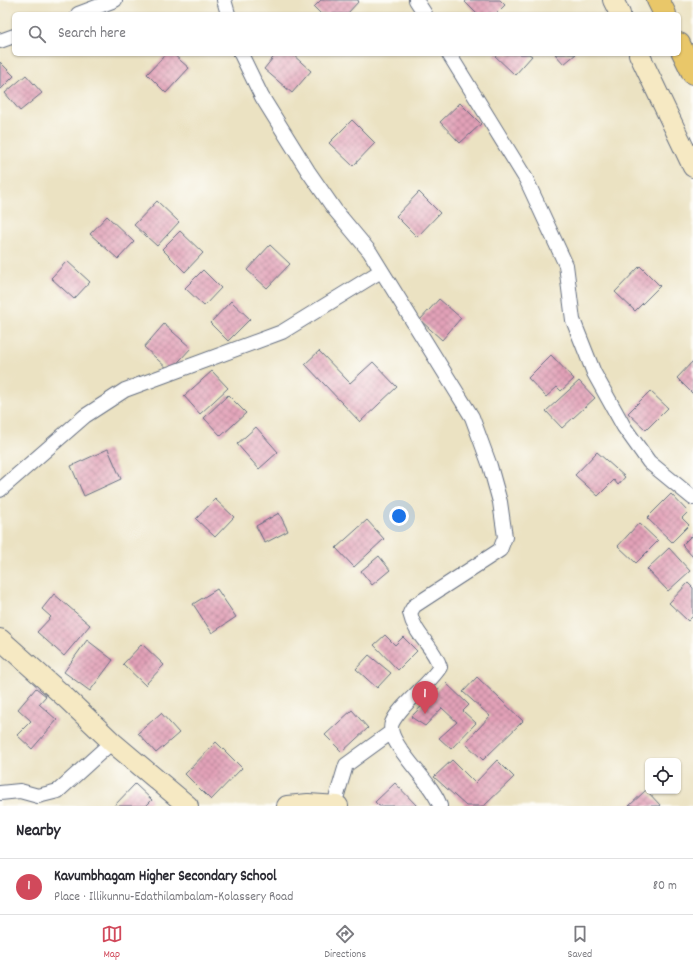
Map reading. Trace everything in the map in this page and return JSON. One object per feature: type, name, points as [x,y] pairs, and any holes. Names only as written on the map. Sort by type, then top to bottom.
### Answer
[{"type":"highway","points":[[658,0],[664,12]]},
{"type":"highway","points":[[681,48],[693,73]]},
{"type":"main road","points":[[613,0],[619,12]]},
{"type":"main road","points":[[640,56],[693,166]]},
{"type":"main road","points":[[0,639],[66,698],[112,742],[188,806]]},
{"type":"main road","points":[[287,806],[308,804],[336,805]]},
{"type":"street","points":[[83,12],[115,0]]},
{"type":"street","points":[[224,0],[227,12]]},
{"type":"street","points":[[416,0],[424,12]]},
{"type":"street","points":[[0,41],[12,37]]},
{"type":"street","points":[[242,56],[262,97],[308,171],[336,210],[370,252],[472,417],[492,473],[500,502],[505,537],[500,550],[414,606],[410,613],[416,630],[436,654],[440,668],[433,678],[407,704],[392,724],[390,732],[346,764],[336,805]]},
{"type":"street","points":[[450,56],[526,179],[566,265],[573,320],[594,373],[624,427],[649,462],[693,498]]},
{"type":"street","points":[[0,490],[85,416],[125,390],[282,332],[381,271]]},
{"type":"street","points":[[390,732],[397,746],[432,788],[440,806]]},
{"type":"street","points":[[0,793],[20,791],[38,796],[58,791],[112,742]]},
{"type":"building","points":[[321,0],[359,1],[349,12],[319,12],[314,7]]},
{"type":"building","points":[[467,0],[500,0],[505,5],[498,12],[475,12],[465,2]]},
{"type":"building","points":[[164,56],[175,56],[189,68],[166,93],[147,74]]},
{"type":"building","points":[[274,56],[294,56],[311,71],[292,93],[264,69]]},
{"type":"building","points":[[495,56],[532,56],[515,75]]},
{"type":"building","points":[[557,56],[574,56],[564,64]]},
{"type":"building","points":[[0,62],[14,76],[0,90]]},
{"type":"building","points":[[26,75],[42,93],[20,111],[5,93]]},
{"type":"building","points":[[460,103],[481,124],[460,143],[440,122]]},
{"type":"building","points":[[352,120],[375,143],[353,166],[329,143]]},
{"type":"building","points":[[419,192],[440,213],[417,237],[396,216]]},
{"type":"building","points":[[157,201],[179,222],[157,246],[134,225]]},
{"type":"building","points":[[107,216],[134,242],[118,259],[90,234]]},
{"type":"building","points":[[180,231],[203,253],[185,272],[162,249]]},
{"type":"building","points":[[270,245],[290,264],[267,288],[247,270]]},
{"type":"building","points":[[67,261],[90,282],[74,299],[51,278]]},
{"type":"building","points":[[640,266],[660,286],[635,311],[615,292]]},
{"type":"building","points":[[203,270],[221,288],[204,306],[185,288]]},
{"type":"building","points":[[439,299],[461,318],[442,340],[420,320]]},
{"type":"building","points":[[231,301],[250,319],[228,341],[210,323]]},
{"type":"building","points":[[164,324],[191,348],[170,371],[144,347]]},
{"type":"building","points":[[319,351],[350,383],[373,362],[397,387],[360,422],[305,364]]},
{"type":"building","points":[[551,355],[574,379],[561,391],[557,387],[546,397],[528,378]]},
{"type":"building","points":[[693,361],[693,394],[677,378]]},
{"type":"building","points":[[212,371],[228,388],[200,414],[184,396]]},
{"type":"building","points":[[579,381],[595,398],[562,428],[546,411]]},
{"type":"building","points":[[650,391],[668,408],[646,430],[628,413]]},
{"type":"building","points":[[228,395],[246,413],[221,436],[204,418]]},
{"type":"building","points":[[256,427],[278,452],[259,469],[237,444]]},
{"type":"building","points":[[108,449],[121,479],[84,496],[71,466]]},
{"type":"building","points":[[597,452],[625,477],[618,485],[614,480],[598,496],[575,475]]},
{"type":"building","points":[[671,494],[688,512],[682,518],[689,525],[672,542],[647,518]]},
{"type":"building","points":[[215,499],[234,517],[215,537],[196,519]]},
{"type":"building","points":[[279,513],[288,531],[265,543],[256,526]]},
{"type":"building","points":[[367,520],[384,539],[354,567],[336,548]]},
{"type":"building","points":[[639,523],[658,541],[636,563],[618,546]]},
{"type":"building","points":[[693,534],[693,557],[682,545]]},
{"type":"building","points":[[669,548],[690,571],[668,591],[647,569]]},
{"type":"building","points":[[379,556],[390,570],[372,585],[361,571]]},
{"type":"building","points":[[688,583],[693,588],[693,616],[688,621],[669,603]]},
{"type":"building","points":[[217,589],[236,617],[212,633],[193,604]]},
{"type":"building","points":[[54,594],[90,625],[64,656],[37,632],[51,617],[42,609]]},
{"type":"building","points":[[385,635],[395,645],[403,637],[417,651],[398,670],[374,645]]},
{"type":"building","points":[[87,640],[113,660],[90,691],[64,672]]},
{"type":"building","points":[[142,644],[164,665],[145,685],[123,664]]},
{"type":"building","points":[[369,655],[391,673],[377,688],[356,669]]},
{"type":"building","points":[[477,677],[523,721],[483,760],[465,743],[490,716],[463,692]]},
{"type":"building","points":[[445,682],[469,705],[463,711],[476,723],[451,749],[439,738],[457,722],[442,708],[425,726],[411,717]]},
{"type":"building","points":[[36,688],[46,696],[39,704],[57,720],[32,749],[17,735],[31,721],[18,709]]},
{"type":"building","points":[[352,710],[368,728],[342,752],[325,735]]},
{"type":"building","points":[[161,713],[179,733],[156,753],[138,733]]},
{"type":"building","points":[[216,742],[242,768],[211,800],[185,774]]},
{"type":"building","points":[[452,760],[475,783],[497,760],[514,777],[484,806],[466,806],[434,777]]},
{"type":"building","points":[[395,783],[417,806],[379,806],[375,802]]},
{"type":"building","points":[[135,784],[152,800],[146,806],[114,806]]},
{"type":"building","points":[[645,791],[645,794],[650,794],[661,806],[629,806]]},
{"type":"place","name":"Kavumbhagam Higher Secondary School","points":[[425,714]]}]
